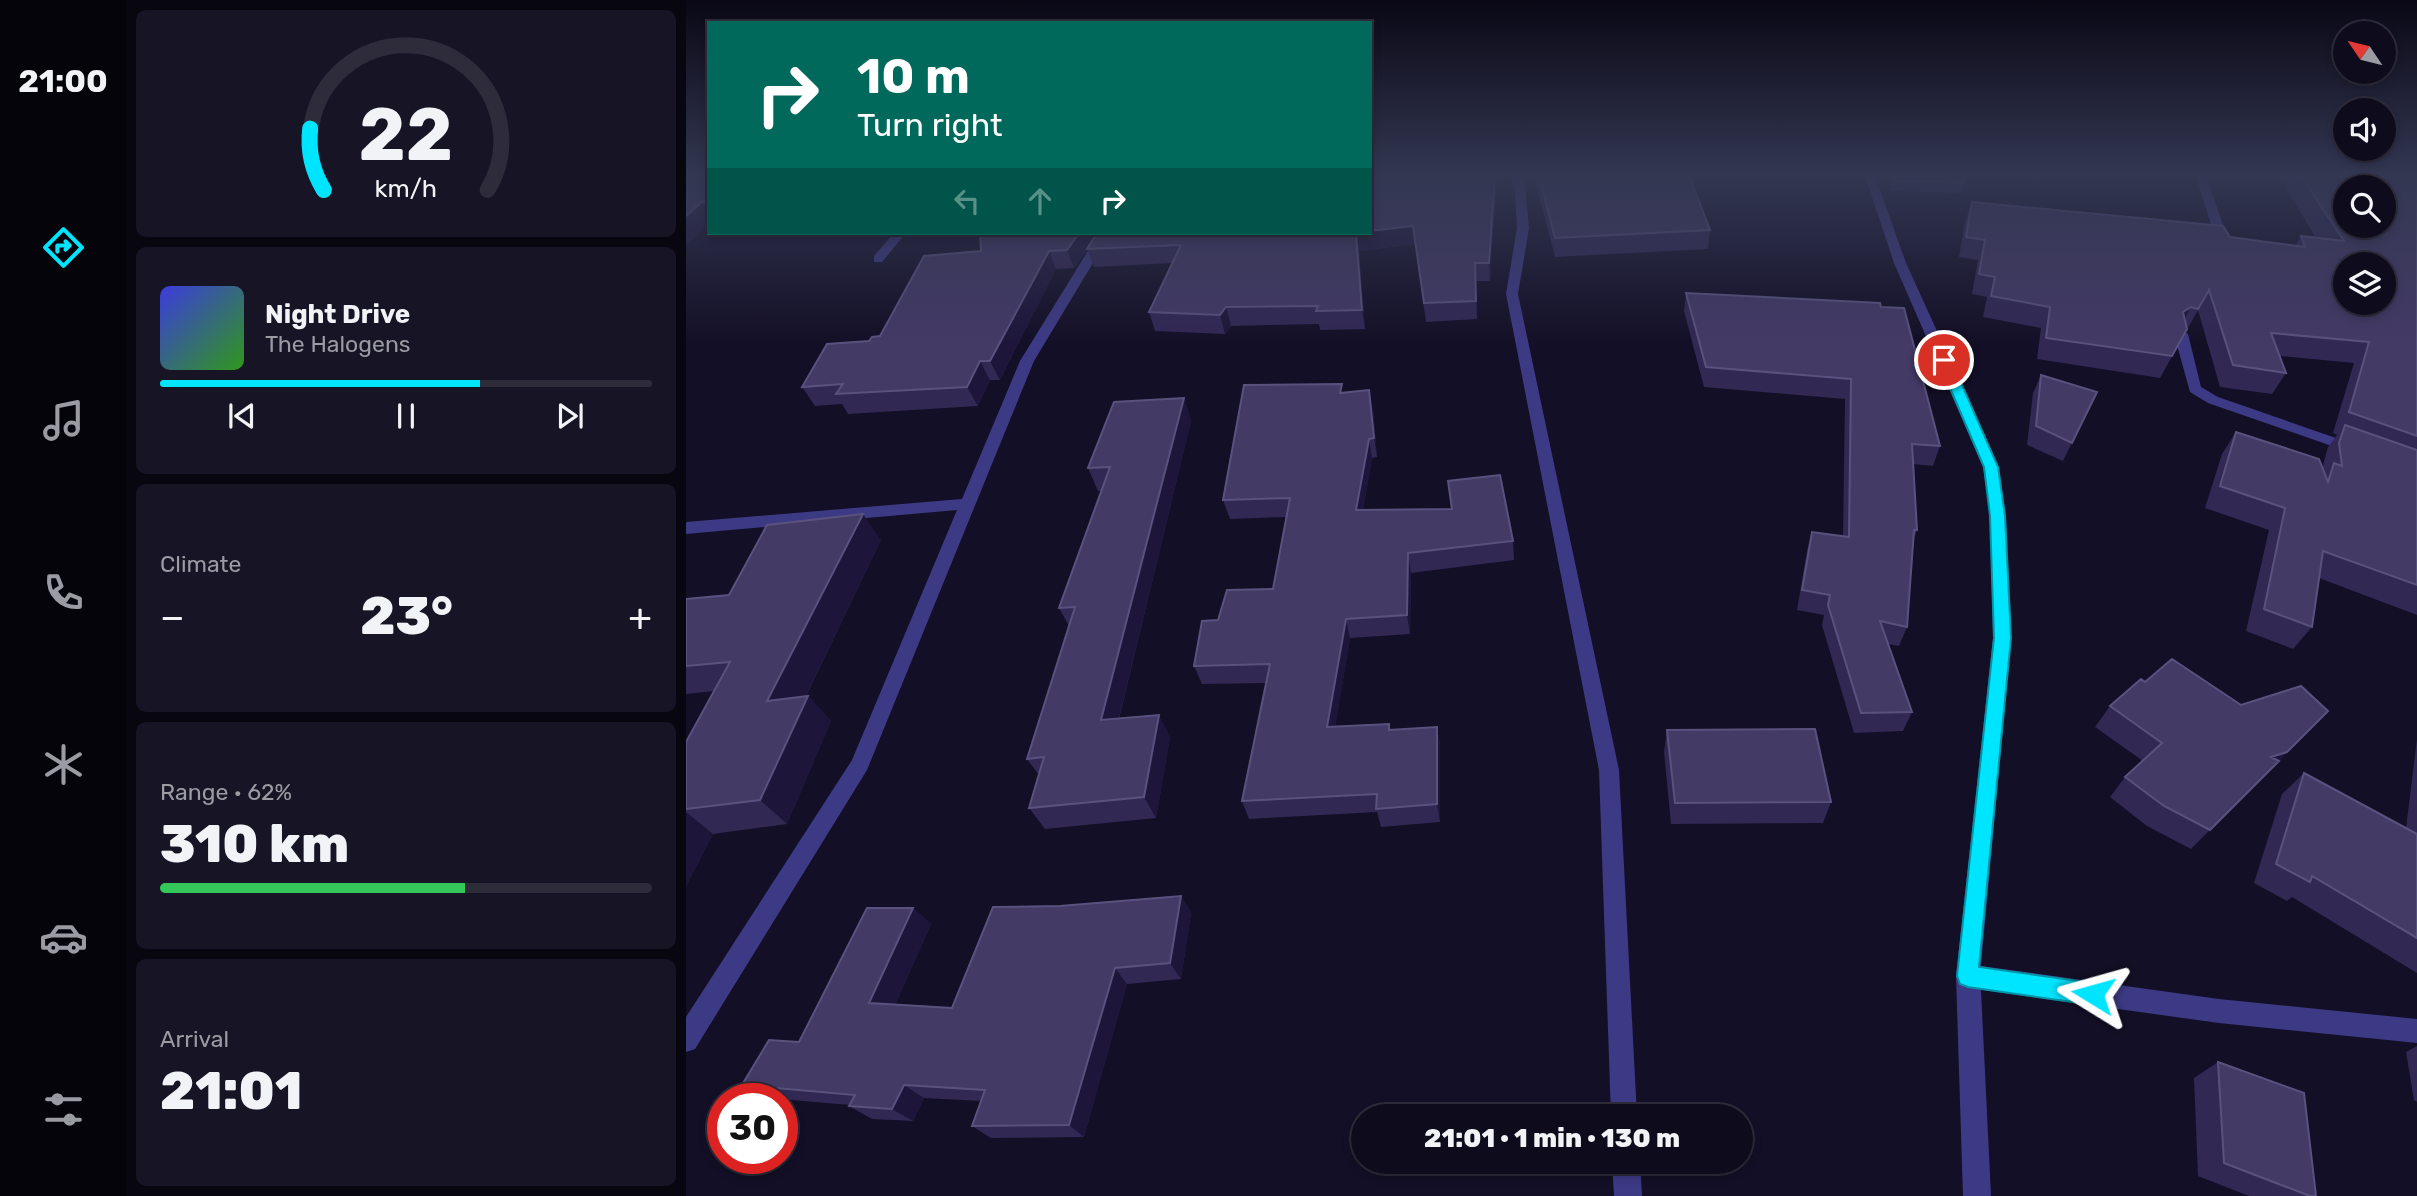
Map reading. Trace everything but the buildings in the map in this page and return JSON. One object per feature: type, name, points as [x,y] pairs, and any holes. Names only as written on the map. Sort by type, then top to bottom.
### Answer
[{"type":"street","points":[[1521,232],[1512,294],[1609,770],[1623,1104]]},
{"type":"street","points":[[1889,232],[1900,263],[1991,467],[1998,516],[2002,638],[1968,976],[1977,1196]]},
{"type":"street","points":[[878,259],[898,235]]},
{"type":"street","points":[[686,1040],[860,764],[1027,361],[1104,235]]},
{"type":"street","points":[[2181,334],[2195,389],[2213,400],[2368,453]]},
{"type":"street","points":[[686,528],[967,504]]},
{"type":"street","points":[[1968,976],[2219,1012],[2417,1031]]},
{"type":"street","points":[[1627,1174],[1628,1196]]},
{"type":"route","points":[[1944,360],[1991,467],[1998,516],[2002,638],[1968,976],[2093,994]]}]
